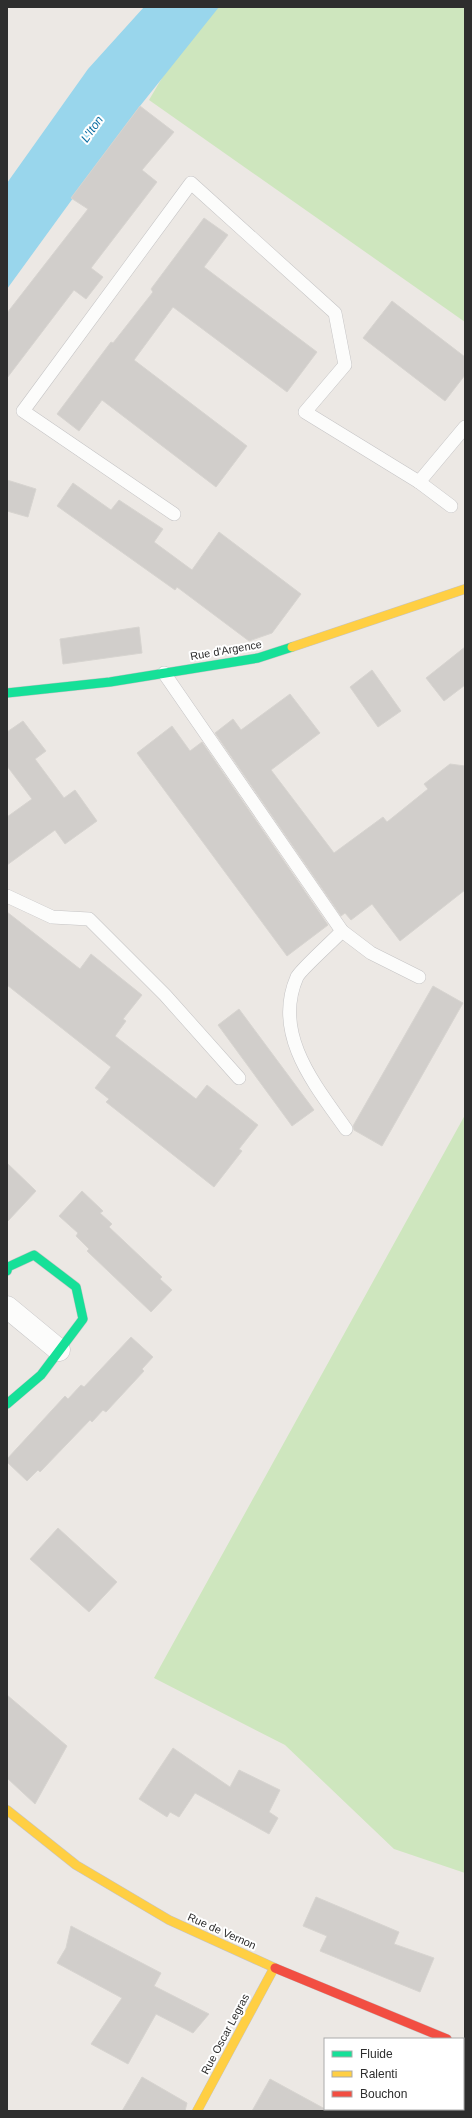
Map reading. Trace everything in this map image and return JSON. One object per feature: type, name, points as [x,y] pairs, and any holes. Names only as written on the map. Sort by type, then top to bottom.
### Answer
[{"type":"street","name":"Rue d'Argence","points":[[7,693],[110,682],[258,658],[465,589]]},
{"type":"street","points":[[7,1271],[8,1267],[34,1255],[76,1287],[83,1319],[41,1374],[7,1404]]},
{"type":"street","points":[[7,1307],[59,1350]]},
{"type":"street","name":"Rue de Vernon","points":[[7,1810],[76,1865],[168,1920],[274,1968],[445,2038]]},
{"type":"street","name":"Rue Oscar Legras","points":[[197,2111],[274,1968]]},
{"type":"lane","points":[[174,514],[23,411],[191,183],[335,313],[345,365],[305,412],[419,482],[451,506]]},
{"type":"lane","points":[[419,482],[465,427]]},
{"type":"lane","points":[[164,673],[342,931],[371,954],[419,977]]},
{"type":"lane","points":[[7,896],[52,917],[88,919],[165,995],[239,1078]]},
{"type":"lane","points":[[342,931],[298,976],[288,1011],[291,1032],[308,1076],[346,1129]]},
{"type":"green space","points":[[204,7],[465,7],[465,322],[149,100]]},
{"type":"green space","points":[[465,1115],[465,1873],[394,1849],[285,1745],[154,1678]]},
{"type":"water","name":"L'Iton","points":[[144,7],[219,7],[140,106],[7,289],[7,183],[88,69]]},
{"type":"building","points":[[140,106],[174,132],[142,170],[157,182],[91,268],[103,277],[86,299],[74,290],[7,378],[7,313],[88,209],[71,198]]},
{"type":"building","points":[[204,218],[228,235],[204,267],[317,352],[287,392],[173,307],[134,360],[247,446],[216,487],[102,400],[79,431],[57,414],[111,342],[113,343],[153,292],[151,289]]},
{"type":"building","points":[[392,301],[465,357],[465,375],[445,401],[363,338]]},
{"type":"building","points":[[7,480],[36,489],[28,517],[7,511]]},
{"type":"building","points":[[73,483],[111,510],[119,500],[163,529],[154,542],[192,570],[219,532],[301,594],[272,633],[249,641],[177,587],[175,590],[57,506]]},
{"type":"building","points":[[139,627],[142,653],[63,664],[60,639]]},
{"type":"building","points":[[465,647],[465,685],[444,701],[426,678]]},
{"type":"building","points":[[372,670],[401,711],[378,727],[350,687]]},
{"type":"building","points":[[290,694],[320,733],[271,770],[334,853],[383,817],[387,822],[428,789],[424,784],[450,764],[465,766],[465,890],[400,941],[372,904],[351,920],[345,913],[341,916],[215,733],[233,719],[241,730]]},
{"type":"building","points":[[23,721],[46,751],[35,759],[64,798],[75,790],[97,821],[65,844],[55,830],[7,865],[7,817],[32,799],[7,766],[7,732]]},
{"type":"building","points":[[172,726],[190,751],[202,742],[328,925],[287,956],[137,753]]},
{"type":"building","points":[[7,912],[80,969],[91,954],[142,995],[123,1019],[126,1021],[115,1036],[196,1099],[207,1085],[258,1125],[239,1149],[242,1151],[214,1187],[106,1102],[109,1099],[95,1088],[111,1067],[7,985]]},
{"type":"building","points":[[433,986],[463,1003],[382,1146],[354,1130],[353,1126]]},
{"type":"building","points":[[239,1009],[314,1110],[292,1126],[218,1025]]},
{"type":"building","points":[[7,1163],[36,1191],[7,1222]]},
{"type":"building","points":[[82,1191],[103,1211],[100,1213],[112,1224],[109,1227],[162,1277],[160,1279],[172,1290],[151,1312],[87,1251],[89,1249],[76,1236],[78,1233],[59,1216]]},
{"type":"building","points":[[131,1337],[153,1357],[142,1369],[144,1371],[106,1412],[103,1410],[92,1422],[90,1420],[40,1472],[38,1470],[27,1481],[7,1462],[7,1459],[65,1396],[68,1399],[81,1385],[84,1387]]},
{"type":"building","points":[[58,1528],[117,1582],[89,1612],[30,1559]]},
{"type":"building","points":[[7,1695],[67,1746],[35,1804],[7,1778]]},
{"type":"building","points":[[173,1748],[230,1787],[239,1770],[280,1790],[269,1812],[278,1818],[269,1834],[195,1793],[179,1817],[170,1812],[167,1817],[139,1799]]},
{"type":"building","points":[[316,1897],[399,1932],[394,1944],[434,1958],[420,1992],[320,1951],[327,1936],[303,1926]]},
{"type":"building","points":[[71,1926],[161,1973],[154,1986],[209,2014],[193,2033],[156,2014],[128,2064],[91,2044],[122,1998],[57,1963],[66,1948]]},
{"type":"building","points":[[142,2077],[187,2103],[185,2111],[122,2111]]},
{"type":"building","points":[[270,2079],[324,2108],[324,2110],[329,2111],[252,2111]]},
{"type":"traffic: fast","points":[[7,693],[110,682],[258,658],[292,647]]},
{"type":"traffic: fast","points":[[7,1271],[8,1267],[34,1255],[76,1287],[83,1319],[41,1375],[7,1404]]},
{"type":"traffic: slow","points":[[292,647],[465,589]]},
{"type":"traffic: slow","points":[[7,1810],[76,1865],[169,1920],[275,1968]]},
{"type":"traffic: slow","points":[[197,2111],[274,1968]]},
{"type":"traffic: jam","points":[[275,1968],[445,2038]]}]
